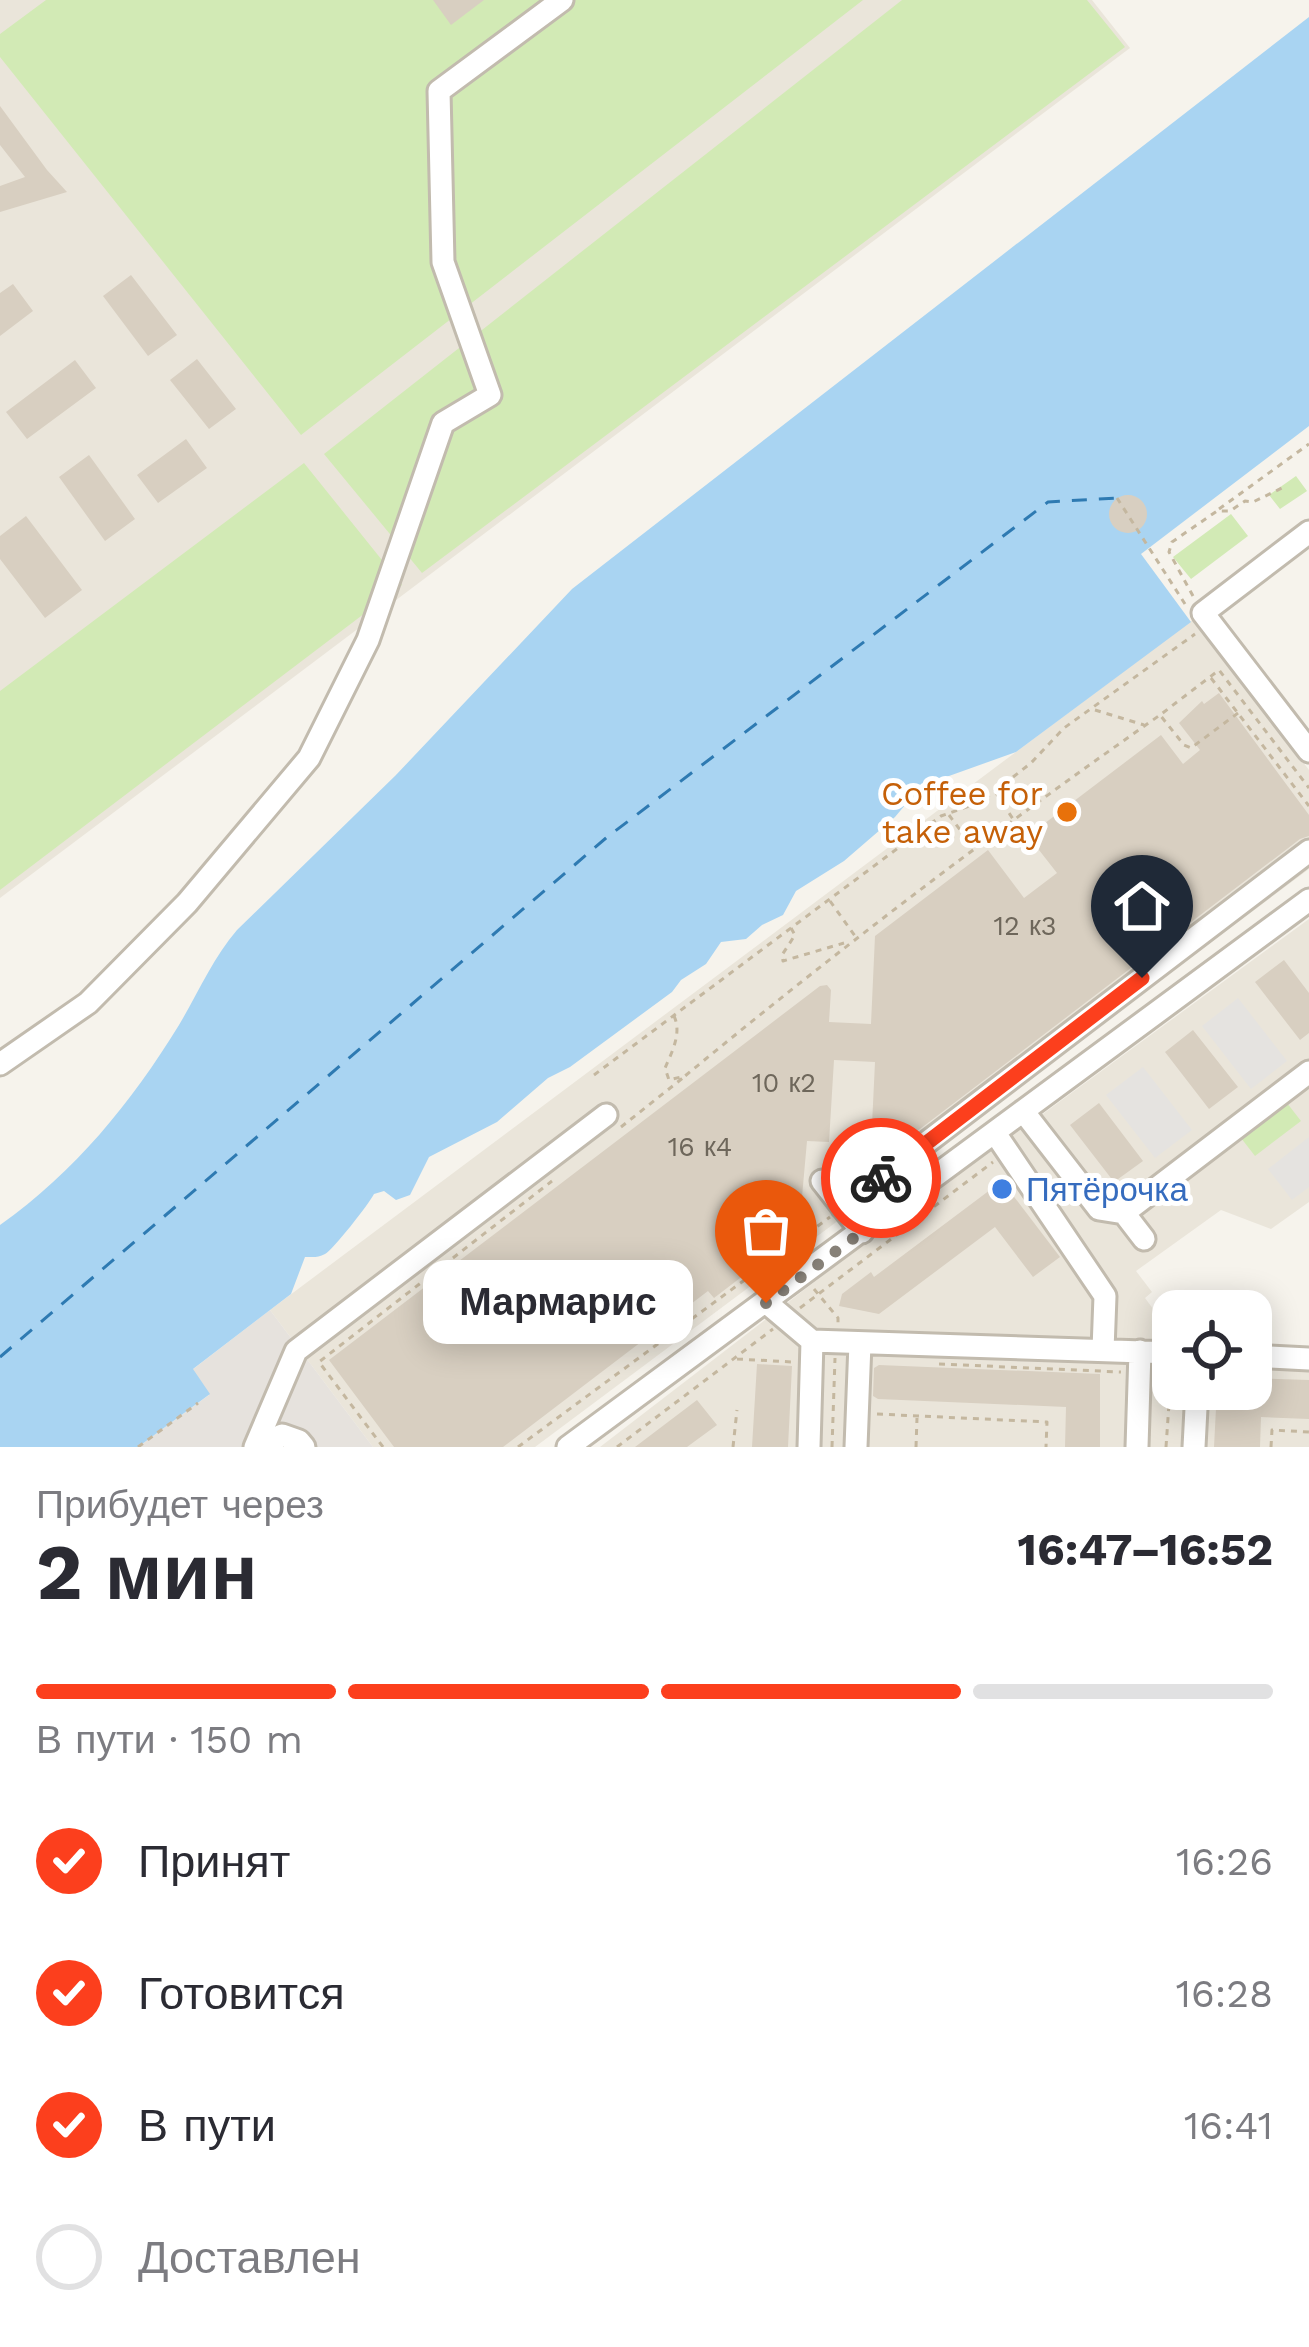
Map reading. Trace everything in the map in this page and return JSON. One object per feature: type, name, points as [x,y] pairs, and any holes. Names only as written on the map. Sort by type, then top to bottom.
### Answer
[{"type":"street","points":[[0,1064],[88,1003],[187,903],[309,758],[368,640],[443,423],[490,395],[443,262],[439,91],[562,0]]},
{"type":"street","points":[[1309,532],[1196,619],[1309,752]]},
{"type":"street","points":[[842,1207],[1309,851]]},
{"type":"street","points":[[568,1447],[862,1232],[1001,1142],[1024,1112],[1309,900]]},
{"type":"street","points":[[1217,921],[1240,951]]},
{"type":"street","points":[[1124,1213],[1309,1072]]},
{"type":"street","points":[[1024,1112],[1099,1209],[1124,1213],[1144,1239]]},
{"type":"street","points":[[259,1447],[296,1351],[609,1124]]},
{"type":"street","points":[[1001,1142],[1105,1296],[1103,1350]]},
{"type":"street","points":[[822,1180],[862,1232]]},
{"type":"street","points":[[766,1303],[812,1341],[1103,1350],[1152,1363]]},
{"type":"street","points":[[809,1447],[812,1341]]},
{"type":"street","points":[[856,1447],[860,1343]]},
{"type":"street","points":[[1272,1357],[1309,1359]]},
{"type":"street","points":[[1137,1447],[1140,1362]]},
{"type":"street","points":[[1194,1447],[1196,1410]]},
{"type":"street","points":[[259,1447],[282,1435],[304,1447]]},
{"type":"path","points":[[1196,619],[1169,552],[1172,542],[1309,443]]},
{"type":"path","points":[[1217,511],[1230,512],[1245,501],[1282,488]]},
{"type":"path","points":[[1117,498],[1196,619]]},
{"type":"path","points":[[594,1076],[948,814],[981,802],[1196,619]]},
{"type":"path","points":[[609,1124],[685,1076],[855,936],[1219,670],[1309,788]]},
{"type":"path","points":[[1210,676],[1309,806]]},
{"type":"path","points":[[1091,709],[1145,725]]},
{"type":"path","points":[[1160,715],[1191,748],[1238,713]]},
{"type":"path","points":[[994,792],[1013,819]]},
{"type":"path","points":[[948,814],[973,847]]},
{"type":"path","points":[[829,900],[855,936]]},
{"type":"path","points":[[791,928],[795,935],[783,961],[846,943]]},
{"type":"path","points":[[674,1016],[674,1047],[664,1068],[669,1080],[685,1076]]},
{"type":"path","points":[[617,1447],[818,1294],[1001,1142]]},
{"type":"path","points":[[382,1447],[319,1362],[557,1176]]},
{"type":"path","points":[[518,1447],[842,1207]]},
{"type":"path","points":[[818,1294],[838,1318],[832,1447]]},
{"type":"path","points":[[732,1359],[801,1362]]},
{"type":"path","points":[[931,1364],[1140,1362]]},
{"type":"path","points":[[138,1447],[198,1403]]},
{"type":"path","points":[[733,1447],[737,1410]]},
{"type":"path","points":[[1166,1447],[1169,1410]]},
{"type":"path","points":[[857,1414],[1047,1422],[1046,1447]]},
{"type":"path","points":[[916,1447],[917,1416]]},
{"type":"path","points":[[1271,1447],[1272,1430],[1309,1432]]},
{"type":"shaded area","points":[[0,0],[1092,0],[1130,48],[0,898]]},
{"type":"shaded area","points":[[1195,618],[1309,770],[1309,869],[535,1447],[373,1447],[270,1310]]},
{"type":"shaded area","points":[[1309,919],[1309,1202],[1271,1229],[1221,1210],[1136,1271],[1152,1292],[1145,1298],[1152,1308],[1152,1410],[1272,1410],[1272,1345],[1309,1347],[1309,1447],[600,1447],[1021,1123],[1025,1127]]},
{"type":"shaded area","points":[[1238,998],[1287,1061],[1251,1089],[1202,1026]]},
{"type":"shaded area","points":[[1143,1067],[1192,1130],[1155,1158],[1106,1095]]},
{"type":"shaded area","points":[[1309,1137],[1309,1187],[1292,1200],[1268,1169]]},
{"type":"shaded area","points":[[270,1310],[373,1447],[138,1447],[209,1395],[192,1370]]},
{"type":"green space","points":[[46,0],[863,0],[301,435],[0,57],[0,34]]},
{"type":"green space","points":[[902,0],[1087,0],[1125,47],[422,573],[324,454]]},
{"type":"green space","points":[[304,463],[402,585],[0,890],[0,691]]},
{"type":"green space","points":[[1296,476],[1307,491],[1280,509],[1269,495]]},
{"type":"green space","points":[[1231,514],[1248,536],[1191,579],[1173,557]]},
{"type":"green space","points":[[1287,1103],[1301,1121],[1255,1156],[1241,1138]]},
{"type":"water","points":[[1309,17],[1309,426],[1141,554],[1191,622],[1016,752],[921,786],[895,817],[844,861],[796,891],[783,915],[746,939],[721,942],[706,964],[672,992],[548,1078],[497,1122],[429,1157],[410,1195],[396,1200],[384,1191],[374,1194],[329,1251],[305,1257],[291,1294],[193,1369],[210,1394],[138,1447],[0,1447],[0,1225],[77,1159],[121,1109],[161,1054],[237,930],[396,775],[572,589]]},
{"type":"building","points":[[433,0],[484,0],[451,25]]},
{"type":"building","points":[[0,106],[67,192],[0,212],[0,186],[25,177],[0,145]]},
{"type":"building","points":[[131,275],[177,335],[148,356],[103,296]]},
{"type":"building","points":[[13,284],[33,311],[0,336],[0,293]]},
{"type":"building","points":[[197,359],[236,409],[209,429],[170,380]]},
{"type":"building","points":[[75,360],[96,388],[27,439],[6,412]]},
{"type":"building","points":[[186,439],[207,468],[158,503],[137,475]]},
{"type":"building","points":[[89,455],[135,519],[105,541],[59,477]]},
{"type":"building","points":[[1128,495],[1141,501],[1147,514],[1141,527],[1128,533],[1115,527],[1109,514],[1115,501]]},
{"type":"building","points":[[26,516],[82,590],[45,618],[0,559],[0,536]]},
{"type":"building","points":[[1219,693],[1309,815],[1309,836],[895,1148],[871,1146],[875,1062],[834,1060],[829,1142],[807,1141],[795,1236],[714,1298],[708,1291],[503,1447],[394,1447],[329,1360],[820,986],[831,990],[829,1022],[871,1024],[875,936],[988,850],[1024,898],[1057,873],[1028,836],[1161,735],[1183,764],[1200,750],[1179,723],[1202,701]]},
{"type":"building","points":[[1284,960],[1309,993],[1309,1033],[1300,1040],[1255,982]]},
{"type":"building","points":[[1193,1030],[1238,1087],[1209,1109],[1165,1052]]},
{"type":"building","points":[[1099,1103],[1143,1161],[1114,1182],[1070,1125]]},
{"type":"building","points":[[1002,1181],[1060,1257],[1033,1277],[995,1227],[879,1314],[839,1306],[842,1294],[871,1272],[874,1277]]},
{"type":"building","points":[[757,1364],[792,1366],[788,1447],[752,1447]]},
{"type":"building","points":[[874,1368],[1100,1374],[1100,1447],[1065,1447],[1066,1407],[878,1399],[873,1396]]},
{"type":"building","points":[[1272,1379],[1309,1380],[1309,1419],[1261,1417],[1260,1447],[1214,1447],[1216,1410],[1272,1410]]},
{"type":"building","points":[[697,1400],[717,1425],[687,1447],[635,1447]]},
{"type":"ferry route","points":[[0,1357],[606,838],[1048,502],[1117,498]]},
{"type":"way so far","points":[[766,1303],[862,1232],[842,1207],[881,1178]]},
{"type":"place","name":"Coffee for take away","points":[[1067,812]]},
{"type":"place","name":"Пятёрочка","points":[[1002,1189]]},
{"type":"place","name":"Мармарис","points":[[766,1303]]},
{"type":"route","points":[[881,1178],[1142,978]]}]
